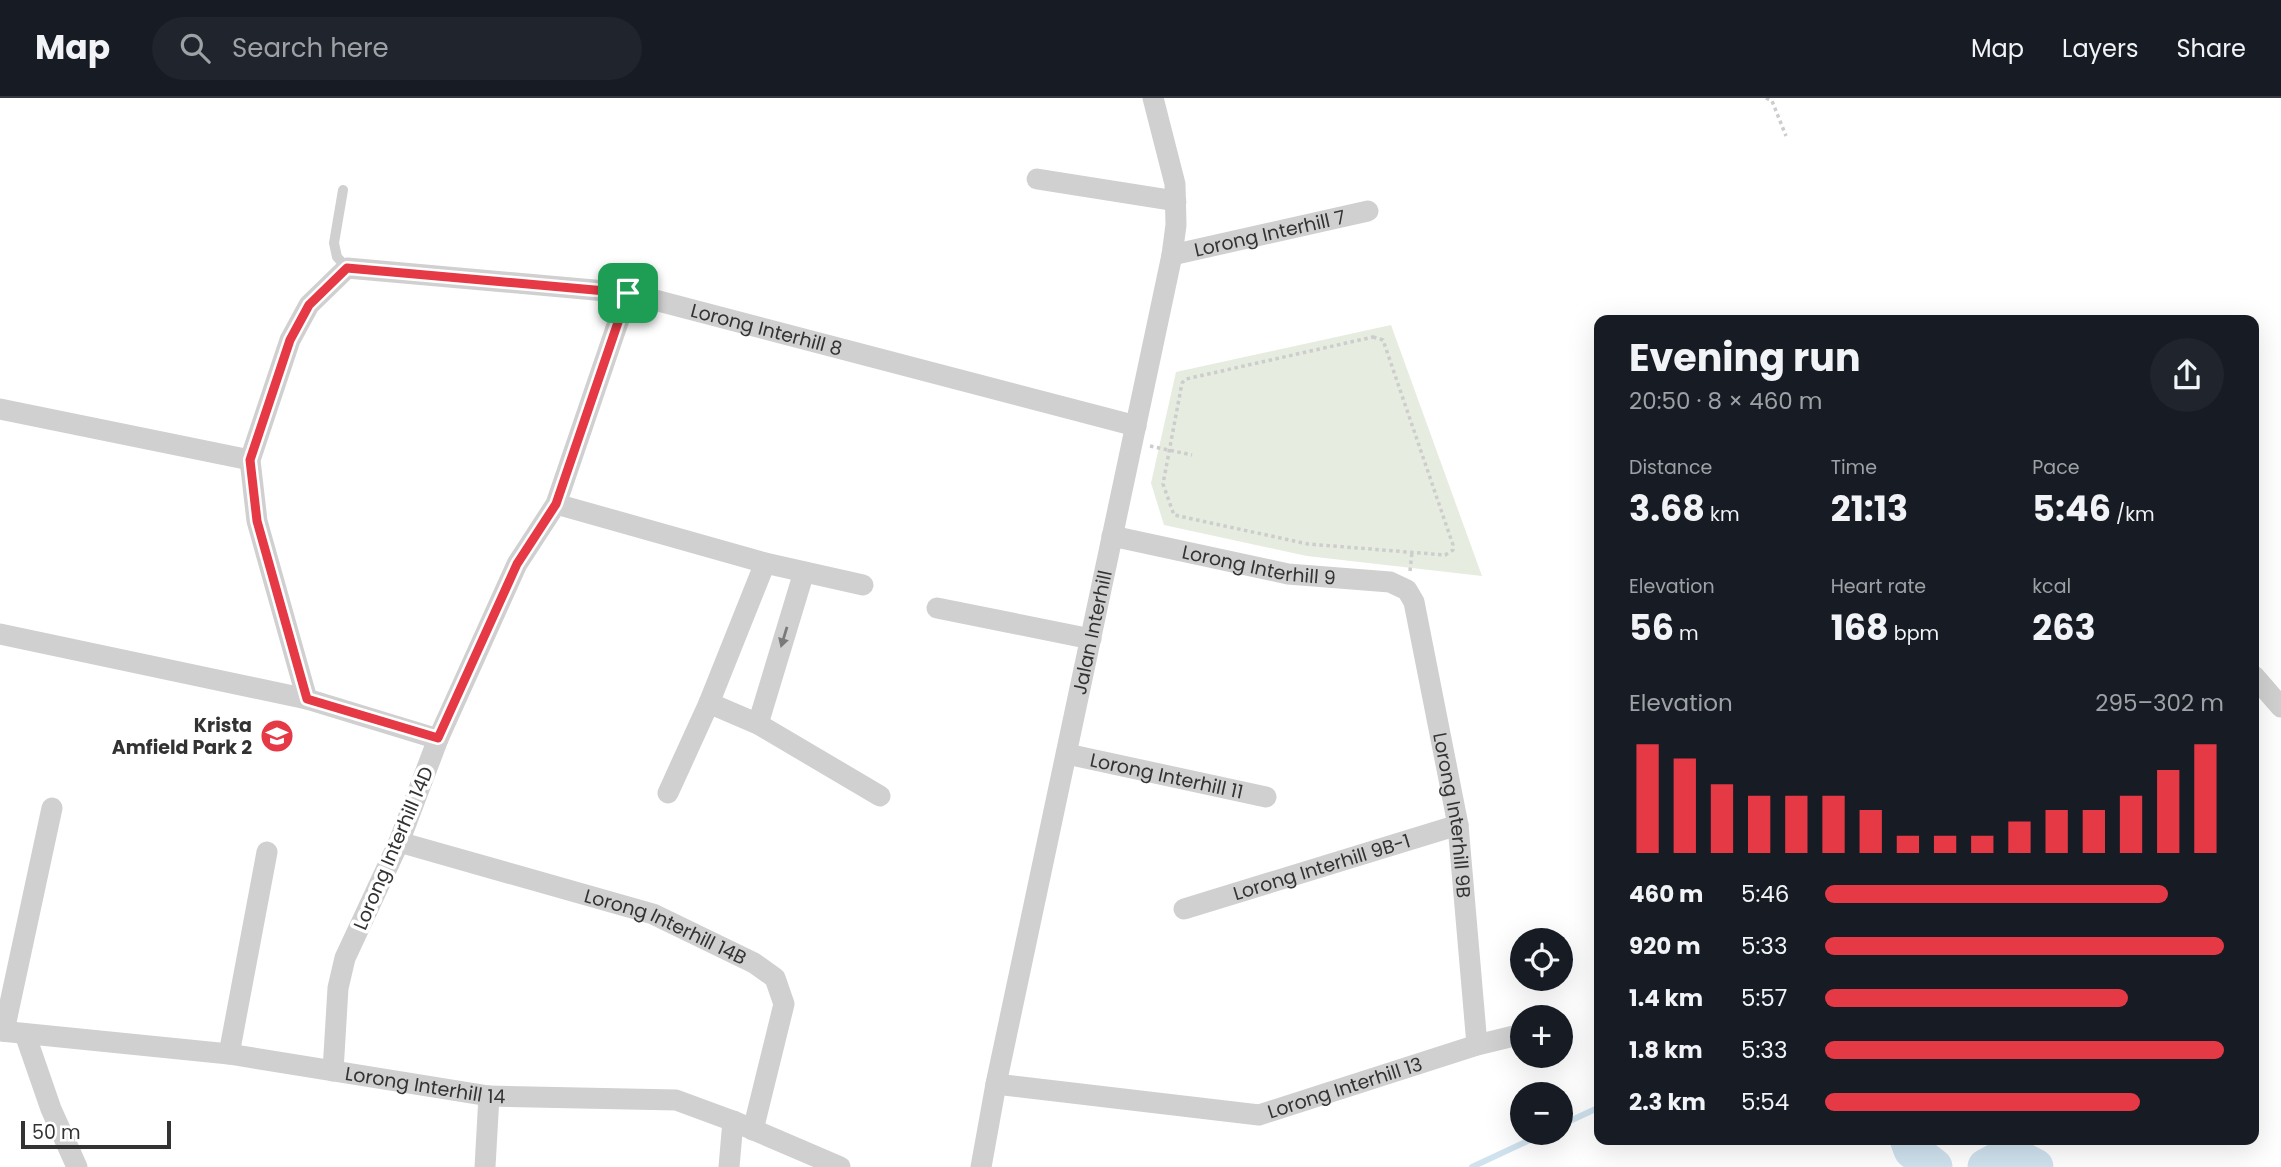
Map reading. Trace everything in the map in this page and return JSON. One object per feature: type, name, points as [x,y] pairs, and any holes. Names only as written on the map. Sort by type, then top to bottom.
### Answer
[{"type":"street","name":"Jalan Interhill","points":[[981,1167],[996,1084],[1172,255],[1176,225],[1175,184],[1153,98]]},
{"type":"street","points":[[1037,179],[1176,201]]},
{"type":"street","name":"Lorong Interhill 7","points":[[1172,255],[1368,211]]},
{"type":"street","points":[[307,699],[257,521],[250,460],[290,340],[309,305],[347,268]]},
{"type":"street","name":"Lorong Interhill 8","points":[[347,268],[628,293],[1134,434]]},
{"type":"street","name":"Lorong Interhill 14D","points":[[333,1071],[338,988],[345,958],[399,842],[438,738],[517,564],[556,504],[628,293]]},
{"type":"street","points":[[0,409],[250,460]]},
{"type":"street","points":[[556,504],[765,563],[863,585]]},
{"type":"street","name":"Lorong Interhill 9","points":[[1112,536],[1287,574],[1390,582],[1407,590]]},
{"type":"street","points":[[668,793],[709,703],[765,563]]},
{"type":"street","points":[[758,724],[804,572]]},
{"type":"street","name":"Lorong Interhill 9B","points":[[1407,590],[1414,602],[1458,825],[1477,1045]]},
{"type":"street","points":[[937,608],[1091,639]]},
{"type":"street","points":[[0,634],[307,699],[438,738]]},
{"type":"street","points":[[2259,682],[2281,706]]},
{"type":"street","points":[[709,703],[758,724],[880,796]]},
{"type":"street","name":"Lorong Interhill 11","points":[[1066,754],[1266,797]]},
{"type":"street","points":[[52,808],[10,1032],[51,1109],[77,1167]]},
{"type":"street","name":"Lorong Interhill 9B-1","points":[[1184,909],[1458,825]]},
{"type":"street","name":"Lorong Interhill 14B","points":[[399,842],[653,914],[754,963],[775,978],[784,1004],[753,1130]]},
{"type":"street","points":[[229,1054],[267,852]]},
{"type":"street","name":"Lorong Interhill 14","points":[[10,1032],[229,1054],[489,1096],[676,1100],[733,1121],[840,1167]]},
{"type":"street","name":"Lorong Interhill 13","points":[[996,1084],[1259,1115],[1510,1037]]},
{"type":"street","points":[[485,1167],[489,1096]]},
{"type":"street","points":[[729,1167],[733,1121]]},
{"type":"lane","points":[[343,190],[334,243],[337,257],[347,268]]},
{"type":"path","points":[[1766,98],[1772,101],[1786,136]]},
{"type":"path","points":[[1377,337],[1383,340],[1453,550],[1446,555],[1308,544],[1177,517],[1171,511],[1163,484],[1169,450],[1182,383],[1186,379],[1377,337]]},
{"type":"path","points":[[1134,434],[1169,450],[1192,455]]},
{"type":"shaded area","points":[[1391,325],[1482,576],[1307,556],[1164,525],[1151,483],[1176,372]]},
{"type":"waterway","points":[[1573,1119],[1594,1110]]},
{"type":"waterway","points":[[1472,1167],[1519,1145]]},
{"type":"waterway","points":[[1910,1145],[1912,1150],[1934,1167]]},
{"type":"waterway","points":[[1986,1167],[2010,1154],[2035,1167]]},
{"type":"place","name":"Krista Amfield Park 2","points":[[277,736]]},
{"type":"route","points":[[347,268],[628,293],[556,504],[517,564],[438,738],[307,699],[257,521],[250,460],[290,340],[309,305],[347,268]]}]
